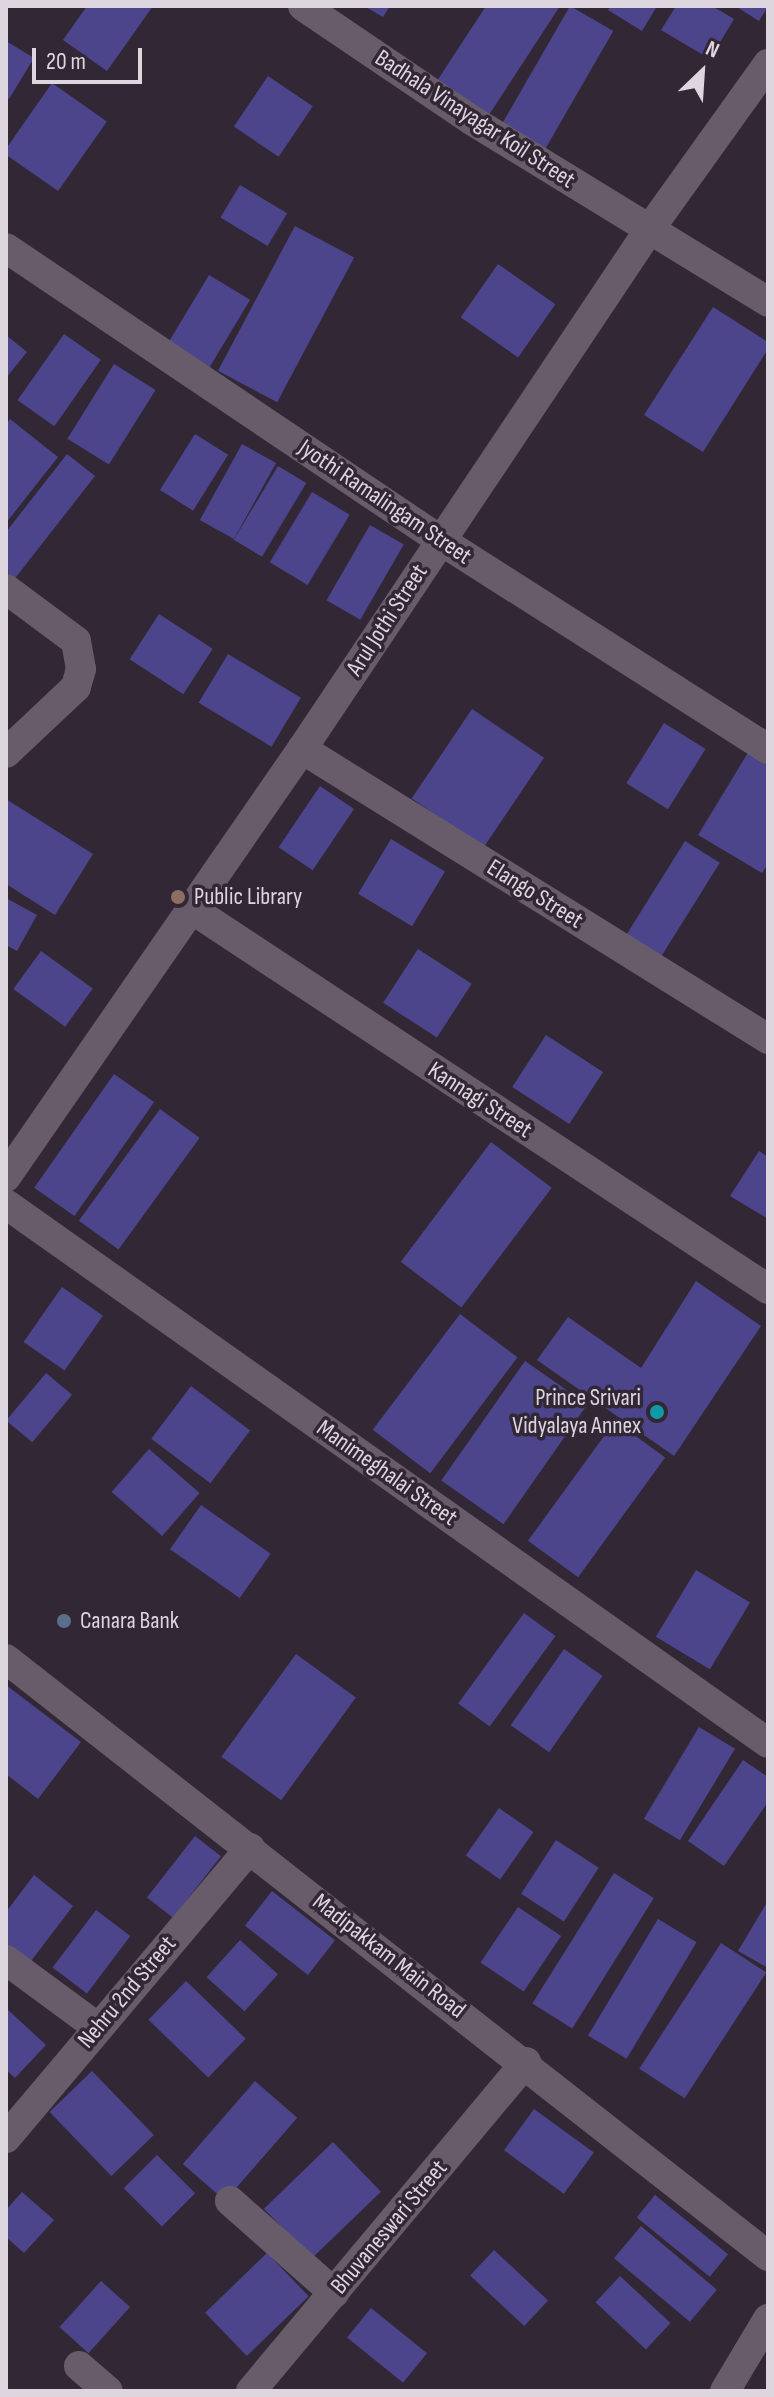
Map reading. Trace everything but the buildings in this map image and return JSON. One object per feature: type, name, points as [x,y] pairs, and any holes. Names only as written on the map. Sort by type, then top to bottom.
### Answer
[{"type":"street","name":"Badhala Vinayagar Koil Street","points":[[303,6],[649,230],[768,302]]},
{"type":"street","name":"Arul Jothi Street","points":[[6,1177],[193,910],[649,230],[768,64]]},
{"type":"street","name":"Jyothi Ramalingam Street","points":[[6,248],[440,540],[768,749]]},
{"type":"street","points":[[6,589],[76,641],[81,669],[76,687],[6,753]]},
{"type":"street","name":"Elango Street","points":[[302,749],[768,1039]]},
{"type":"street","name":"Kannagi Street","points":[[193,910],[768,1289]]},
{"type":"street","name":"Manimeghalai Street","points":[[6,1204],[768,1743]]},
{"type":"street","name":"Madipakkam Main Road","points":[[6,1659],[526,2062],[768,2256]]},
{"type":"street","name":"Nehru 2nd Street","points":[[6,2138],[250,1848]]},
{"type":"street","points":[[6,1960],[97,2027]]},
{"type":"street","name":"Bhuvaneswari Street","points":[[251,2391],[526,2062]]},
{"type":"street","points":[[230,2201],[334,2293]]},
{"type":"street","points":[[732,2388],[768,2319]]},
{"type":"street","points":[[79,2366],[108,2391]]},
{"type":"place","name":"Public Library","points":[[178,897]]},
{"type":"place","name":"Prince Srivari Vidyalaya Annex","points":[[657,1412]]},
{"type":"place","name":"Canara Bank","points":[[64,1621]]}]
